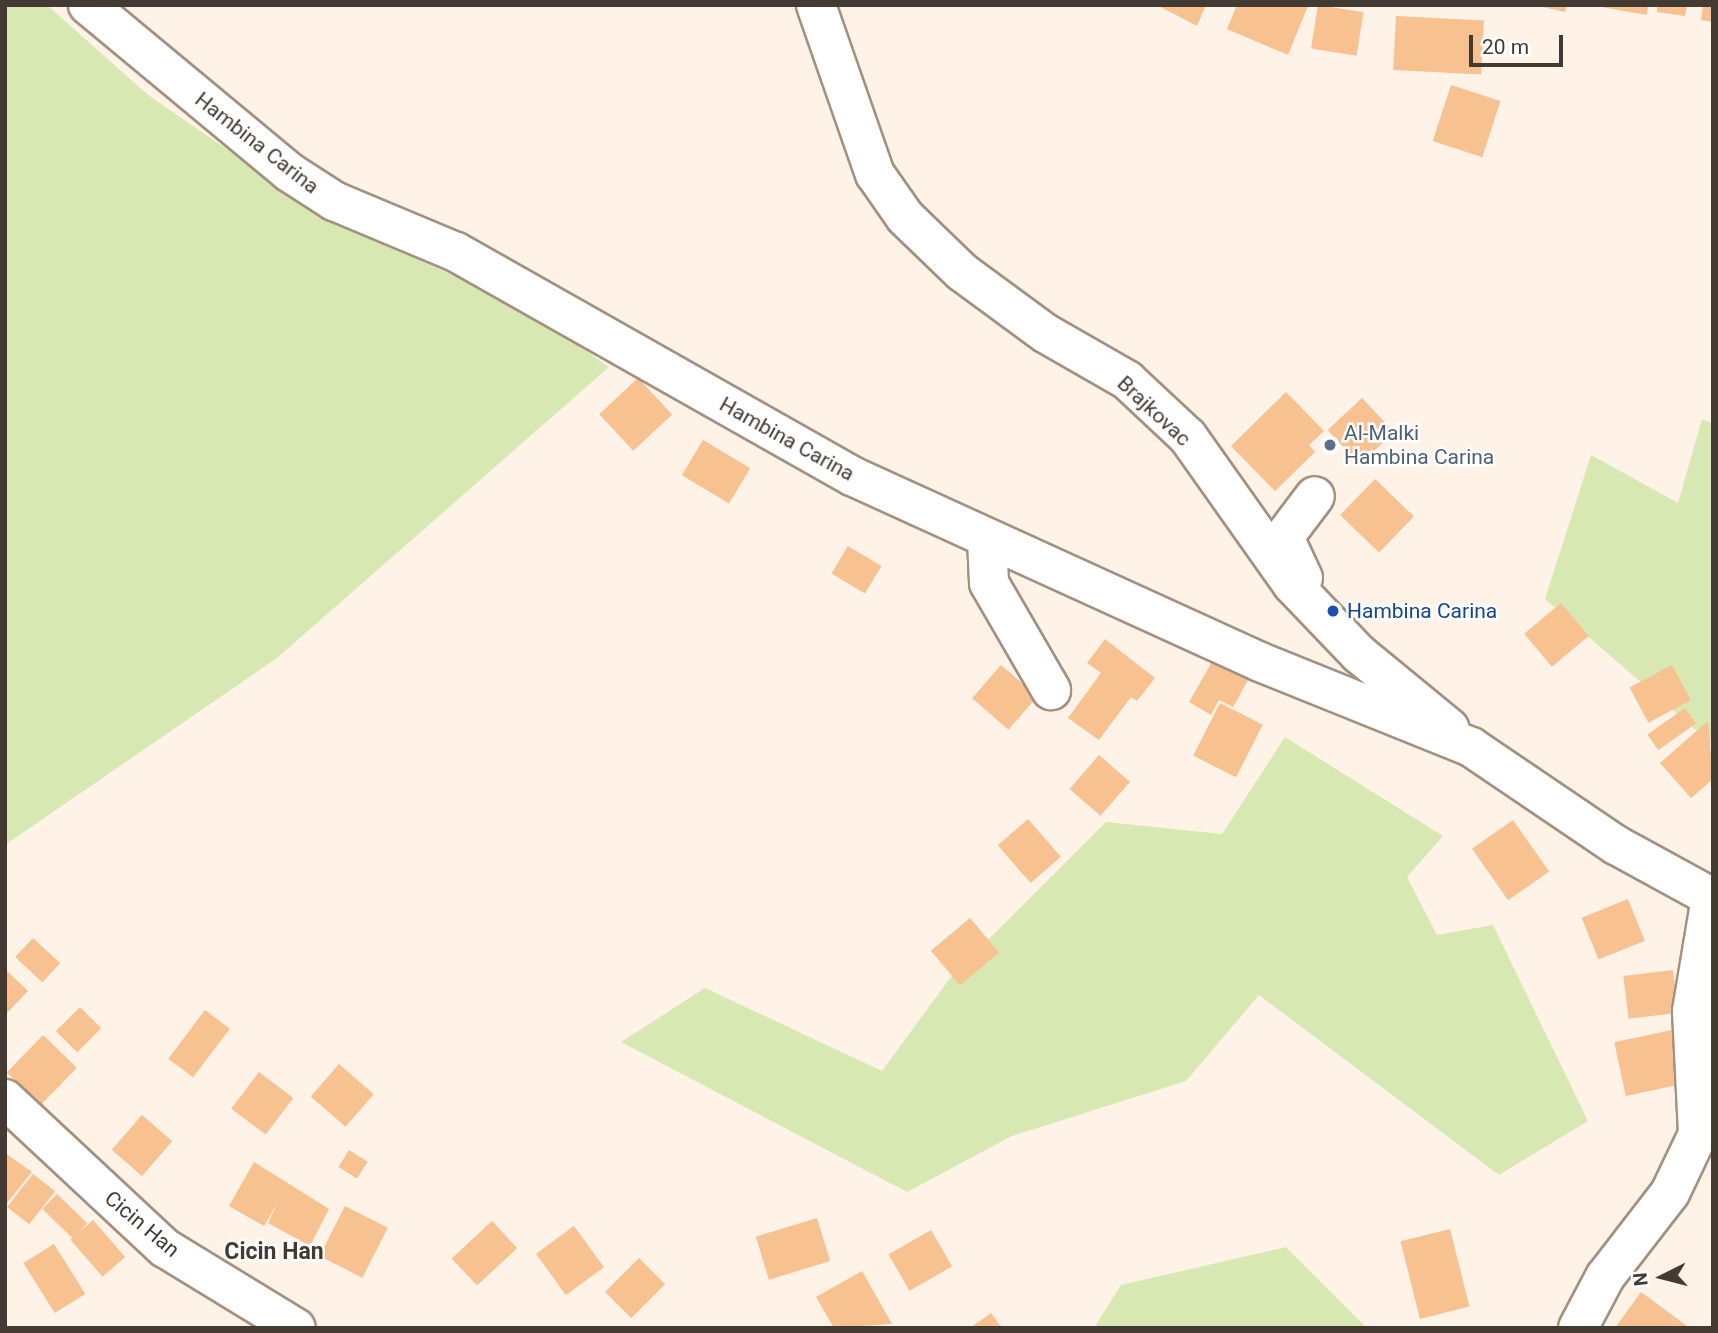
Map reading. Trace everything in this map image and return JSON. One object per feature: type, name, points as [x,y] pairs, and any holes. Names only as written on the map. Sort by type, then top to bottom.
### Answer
[{"type":"street","name":"Hambina Carina","points":[[88,5],[289,172],[334,201],[456,252],[649,366],[987,540],[1372,710],[1471,747],[1616,845],[1712,898]]},
{"type":"street","name":"Brajkovac","points":[[816,5],[875,174],[905,217],[962,272],[1045,333],[1127,380],[1188,437],[1235,511],[1326,619],[1471,747]]},
{"type":"street","points":[[1315,496],[1284,537],[1326,619]]},
{"type":"street","points":[[987,540],[989,583],[1051,690]]},
{"type":"street","points":[[1578,1328],[1605,1278],[1670,1193],[1698,1134],[1692,1011],[1712,898]]},
{"type":"street","name":"Cicin Han","points":[[5,1099],[165,1248],[296,1328]]},
{"type":"street","points":[[1547,1328],[1605,1278]]},
{"type":"green space","points":[[5,5],[47,5],[148,95],[295,196],[377,241],[519,305],[609,367],[277,658],[5,845]]},
{"type":"green space","points":[[1702,419],[1713,424],[1713,745],[1545,599],[1591,455],[1678,503]]},
{"type":"green space","points":[[1285,737],[1443,836],[1407,877],[1437,935],[1493,925],[1588,1121],[1499,1175],[1259,995],[1186,1081],[1012,1136],[907,1192],[621,1042],[705,988],[882,1071],[950,978],[1106,822],[1222,834]]},
{"type":"green space","points":[[1286,1247],[1367,1328],[1094,1328],[1121,1285]]},
{"type":"building","points":[[1157,5],[1206,5],[1197,26]]},
{"type":"building","points":[[1237,5],[1308,6],[1288,55],[1227,29]]},
{"type":"building","points":[[1318,5],[1363,12],[1357,56],[1311,48]]},
{"type":"building","points":[[1534,5],[1567,5],[1565,12]]},
{"type":"building","points":[[1590,5],[1648,5],[1647,15]]},
{"type":"building","points":[[1657,5],[1687,5],[1685,16],[1657,12]]},
{"type":"building","points":[[1703,5],[1713,5],[1713,22],[1701,20]]},
{"type":"building","points":[[1396,16],[1484,21],[1481,75],[1393,70]]},
{"type":"building","points":[[1451,85],[1500,101],[1482,157],[1433,141]]},
{"type":"building","points":[[638,378],[672,415],[633,451],[599,414]]},
{"type":"building","points":[[1286,392],[1324,431],[1309,445],[1315,452],[1275,491],[1231,446]]},
{"type":"building","points":[[1362,398],[1394,432],[1360,464],[1328,430]]},
{"type":"building","points":[[703,440],[750,468],[729,503],[682,475]]},
{"type":"building","points":[[1375,479],[1414,517],[1379,552],[1340,515]]},
{"type":"building","points":[[848,546],[881,566],[865,594],[832,573]]},
{"type":"building","points":[[1561,603],[1589,636],[1552,667],[1524,634]]},
{"type":"building","points":[[1105,639],[1155,678],[1137,701],[1131,697],[1099,740],[1068,718],[1101,673],[1087,663]]},
{"type":"building","points":[[1213,660],[1248,680],[1233,707],[1219,700],[1211,715],[1189,702]]},
{"type":"building","points":[[1001,665],[1037,696],[1008,730],[972,698]]},
{"type":"building","points":[[1672,665],[1691,700],[1648,723],[1630,688]]},
{"type":"building","points":[[1220,703],[1263,725],[1236,777],[1193,756]]},
{"type":"building","points":[[1685,708],[1696,724],[1658,750],[1647,734]]},
{"type":"building","points":[[1708,721],[1713,779],[1691,798],[1660,763]]},
{"type":"building","points":[[1099,755],[1130,782],[1100,816],[1069,789]]},
{"type":"building","points":[[1028,819],[1061,857],[1031,883],[998,845]]},
{"type":"building","points":[[1513,820],[1549,872],[1508,900],[1472,849]]},
{"type":"building","points":[[1628,899],[1645,941],[1598,959],[1582,918]]},
{"type":"building","points":[[970,918],[999,952],[960,985],[931,951]]},
{"type":"building","points":[[33,938],[60,963],[42,982],[15,957]]},
{"type":"building","points":[[1673,970],[1678,1013],[1629,1019],[1623,976]]},
{"type":"building","points":[[7,971],[28,991],[5,1015],[5,973]]},
{"type":"building","points":[[80,1007],[101,1028],[77,1052],[56,1031]]},
{"type":"building","points":[[205,1010],[230,1029],[193,1077],[168,1059]]},
{"type":"building","points":[[1672,1030],[1683,1084],[1626,1096],[1614,1042]]},
{"type":"building","points":[[43,1035],[77,1068],[41,1105],[7,1072]]},
{"type":"building","points":[[339,1064],[374,1094],[346,1127],[311,1096]]},
{"type":"building","points":[[259,1072],[293,1098],[266,1135],[231,1109]]},
{"type":"building","points":[[142,1115],[172,1141],[142,1176],[112,1150]]},
{"type":"building","points":[[349,1150],[368,1162],[357,1179],[338,1167]]},
{"type":"building","points":[[5,1153],[32,1172],[7,1203],[5,1201]]},
{"type":"building","points":[[254,1162],[329,1209],[310,1246],[268,1223],[278,1202],[264,1226],[229,1206]]},
{"type":"building","points":[[33,1174],[55,1191],[29,1224],[7,1207]]},
{"type":"building","points":[[57,1194],[87,1223],[73,1238],[42,1209]]},
{"type":"building","points":[[345,1206],[388,1228],[362,1278],[320,1256]]},
{"type":"building","points":[[817,1218],[830,1261],[769,1280],[756,1237]]},
{"type":"building","points":[[93,1220],[125,1257],[103,1277],[70,1240]]},
{"type":"building","points":[[492,1221],[517,1248],[477,1286],[452,1259]]},
{"type":"building","points":[[574,1226],[604,1267],[566,1295],[536,1254]]},
{"type":"building","points":[[1450,1229],[1469,1307],[1420,1319],[1401,1241]]},
{"type":"building","points":[[931,1230],[952,1266],[910,1291],[889,1254]]},
{"type":"building","points":[[54,1244],[85,1294],[55,1313],[23,1263]]},
{"type":"building","points":[[639,1258],[665,1284],[631,1318],[605,1292]]},
{"type":"building","points":[[862,1271],[892,1324],[834,1328],[816,1297]]},
{"type":"building","points":[[1641,1292],[1687,1326],[1615,1328]]},
{"type":"building","points":[[991,1313],[1002,1328],[970,1328]]},
{"type":"place","name":"Al-Malki Hambina Carina","points":[[1330,445]]},
{"type":"place","name":"Hambina Carina","points":[[1333,611]]},
{"type":"district","name":"Cicin Han","points":[[274,1252]]}]
